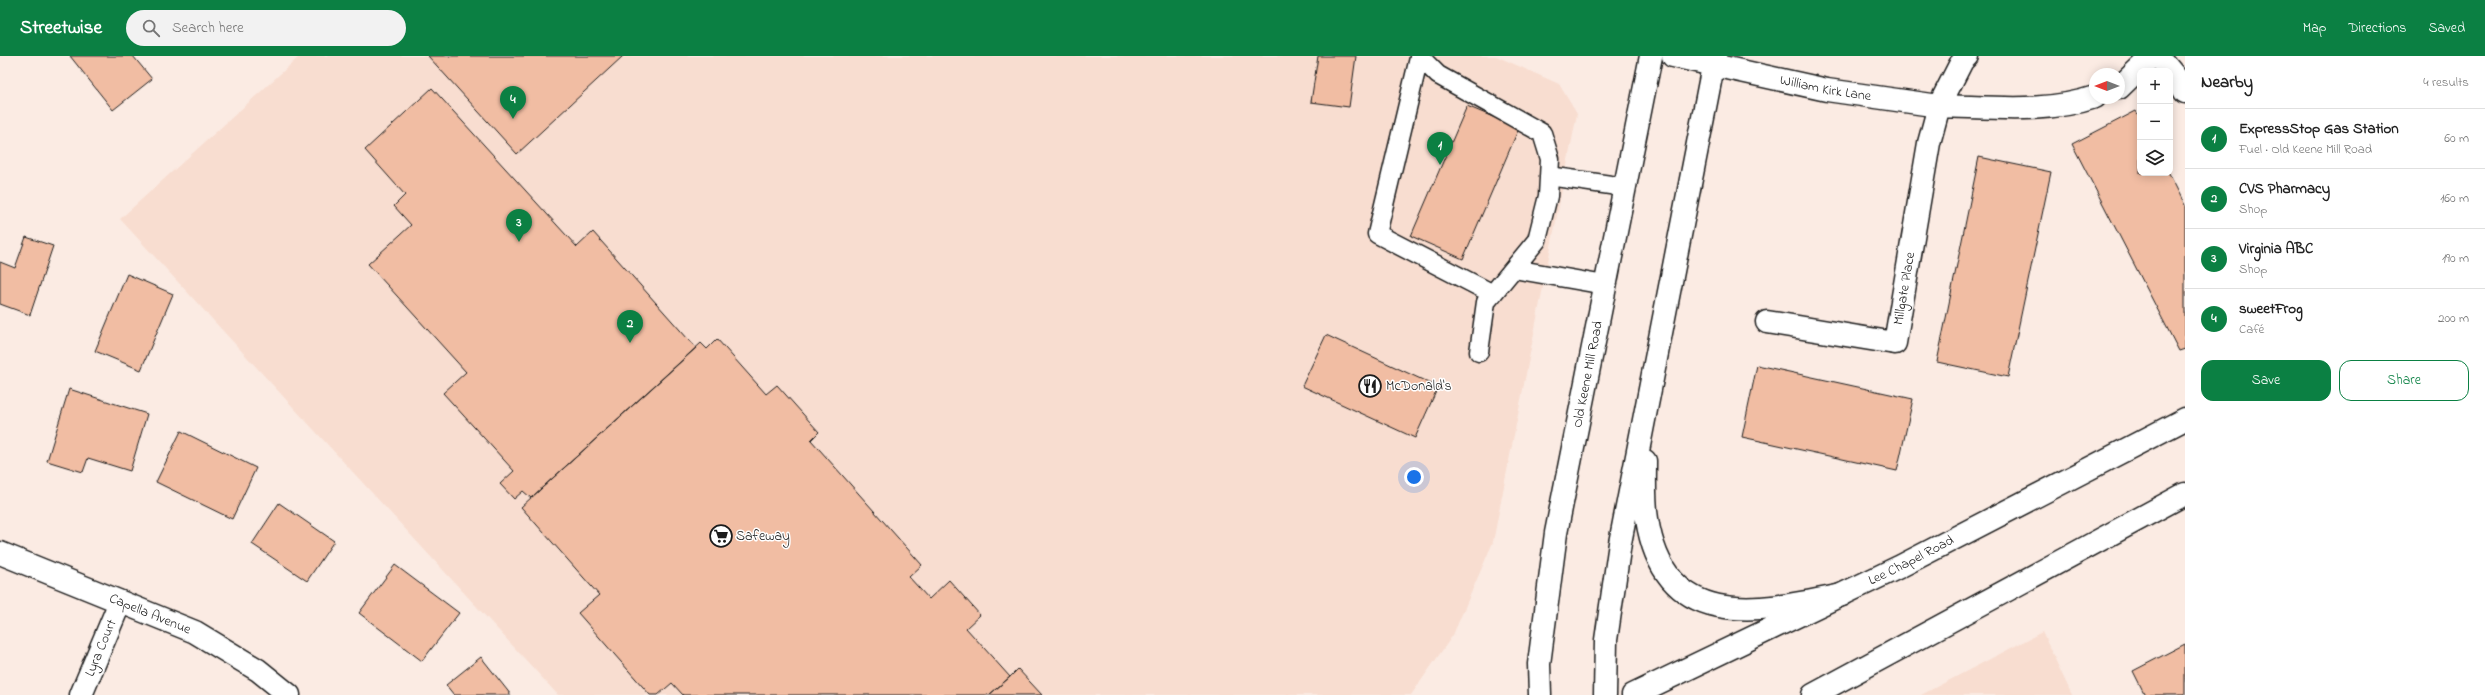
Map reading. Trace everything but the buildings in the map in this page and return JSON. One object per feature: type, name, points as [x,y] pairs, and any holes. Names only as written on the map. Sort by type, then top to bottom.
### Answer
[{"type":"main road","name":"Old Keene Mill Road","points":[[1540,695],[1539,664],[1556,532],[1651,56]]},
{"type":"main road","name":"William Kirk Lane","points":[[1673,56],[1714,61],[1827,90],[1939,106],[2033,109],[2077,104],[2089,99]]},
{"type":"main road","points":[[1939,106],[1962,60],[1967,56]]},
{"type":"main road","points":[[2125,82],[2152,56]]},
{"type":"main road","points":[[2158,56],[2178,80],[2185,92]]},
{"type":"main road","points":[[1605,695],[1606,640],[1620,543],[1714,61]]},
{"type":"main road","name":"Millgate Place","points":[[1767,322],[1895,344],[1929,144],[1939,106]]},
{"type":"main road","points":[[1645,414],[1646,518],[1652,541],[1671,578],[1687,593],[1726,609],[1751,610],[1785,607],[1842,595]]},
{"type":"main road","name":"Lee Chapel Road","points":[[1633,695],[1842,595],[2185,419]]},
{"type":"main road","points":[[1813,695],[2185,494]]},
{"type":"main road","name":"Capella Avenue","points":[[0,553],[195,632],[258,670],[289,695]]},
{"type":"main road","name":"Lyra Court","points":[[82,695],[120,602]]},
{"type":"lane","points":[[1419,57],[1438,75],[1542,133],[1550,159],[1548,196],[1537,240],[1486,302],[1479,352]]},
{"type":"lane","points":[[1419,57],[1377,234],[1493,294]]},
{"type":"lane","points":[[1548,176],[1624,187]]},
{"type":"lane","points":[[1514,269],[1605,284]]},
{"type":"shaded area","points":[[300,56],[1496,56],[1559,84],[1577,114],[1493,542],[1453,635],[1411,695],[558,695],[120,219]]},
{"type":"shaded area","points":[[2042,632],[2072,695],[1921,695]]},
{"type":"place","name":"sweetFrog","points":[[513,119]]},
{"type":"place","name":"ExpressStop Gas Station","points":[[1440,165]]},
{"type":"place","name":"Virginia ABC","points":[[519,242]]},
{"type":"place","name":"CVS Pharmacy","points":[[630,343]]},
{"type":"place","name":"McDonald's","points":[[1370,386]]},
{"type":"place","name":"Safeway","points":[[721,536]]}]
